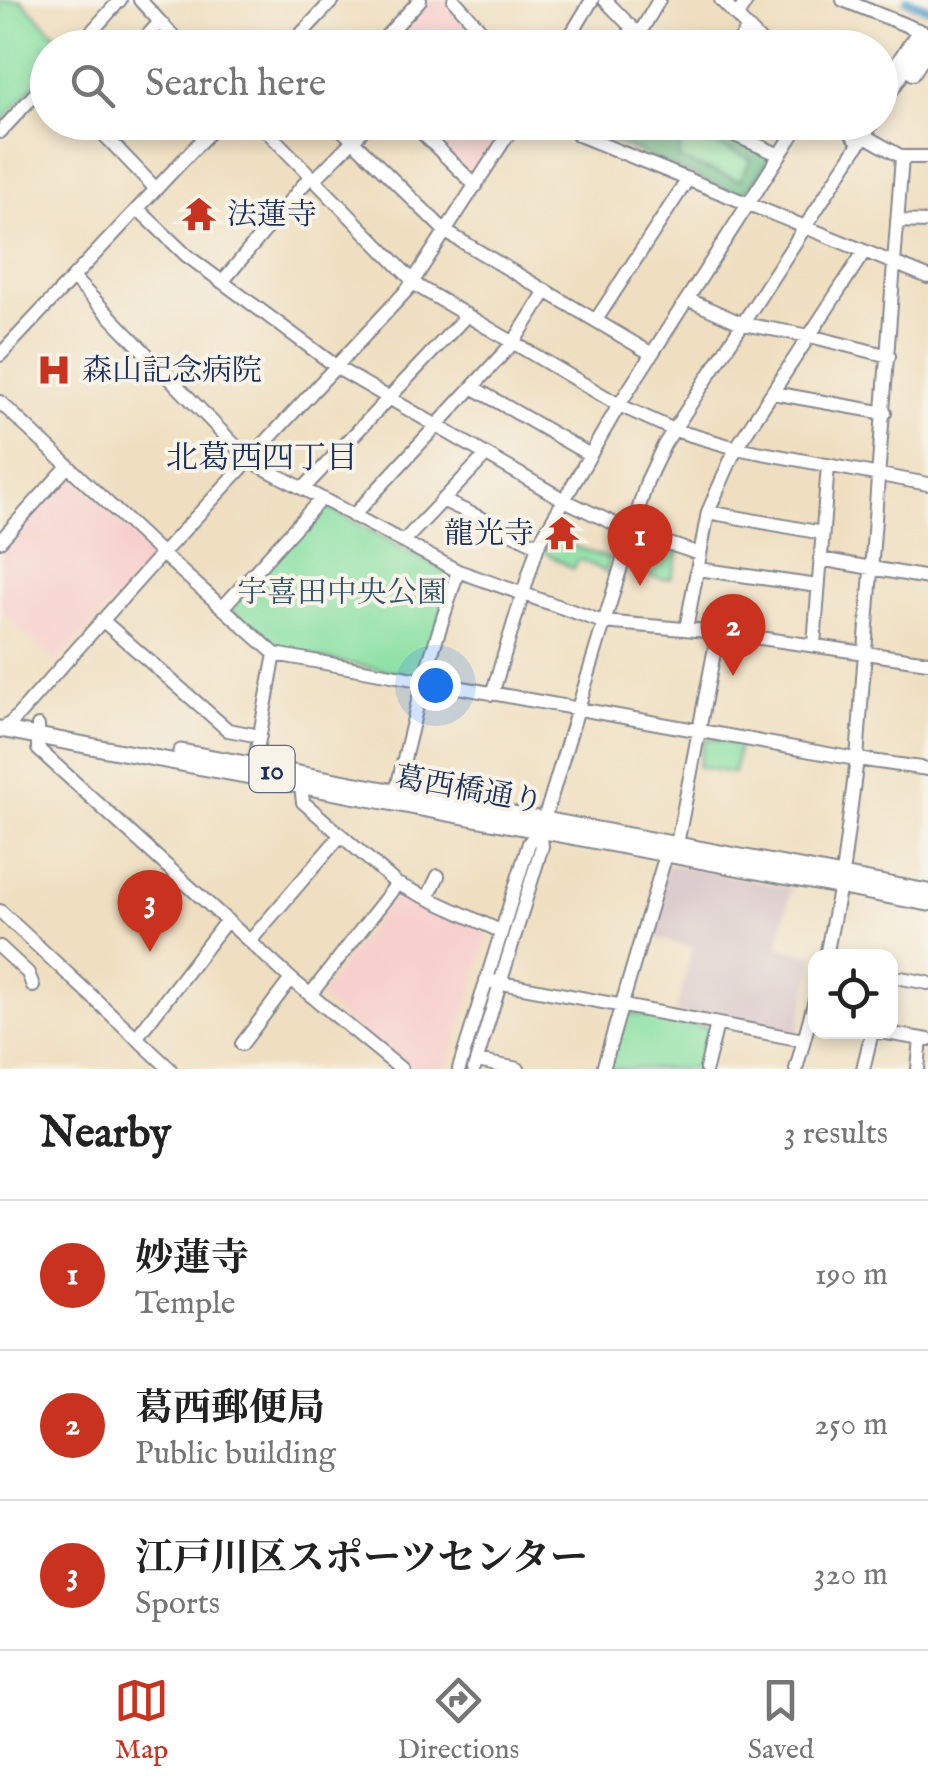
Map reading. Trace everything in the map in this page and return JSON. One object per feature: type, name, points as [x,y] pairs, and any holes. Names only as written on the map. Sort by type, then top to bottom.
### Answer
[{"type":"main road","name":"葛西橋通り","points":[[3,726],[396,792],[542,825]]},
{"type":"main road","name":"葛西橋通り","points":[[38,731],[300,786],[928,892]]},
{"type":"main road","name":"葛西橋通り","points":[[841,880],[928,902]]},
{"type":"street","points":[[93,30],[120,0]]},
{"type":"street","points":[[304,30],[332,0]]},
{"type":"street","points":[[392,30],[420,0]]},
{"type":"street","points":[[454,0],[481,30]]},
{"type":"street","points":[[574,30],[592,0]]},
{"type":"street","points":[[606,0],[634,30]]},
{"type":"street","points":[[640,30],[659,0]]},
{"type":"street","points":[[720,0],[748,28]]},
{"type":"street","points":[[736,16],[747,0]]},
{"type":"street","points":[[843,0],[925,33]]},
{"type":"street","points":[[141,1],[166,30]]},
{"type":"street","points":[[153,30],[160,22]]},
{"type":"street","points":[[898,85],[923,51],[925,33]]},
{"type":"street","points":[[898,66],[925,33]]},
{"type":"street","points":[[0,132],[30,100]]},
{"type":"street","points":[[109,140],[156,189]]},
{"type":"street","points":[[3,346],[156,189],[197,140]]},
{"type":"street","points":[[275,140],[413,282],[619,405],[674,430],[736,448],[928,484]]},
{"type":"street","points":[[429,140],[476,186]]},
{"type":"street","points":[[3,726],[413,282],[505,140]]},
{"type":"street","points":[[606,140],[688,179],[928,278]]},
{"type":"street","points":[[744,140],[780,155]]},
{"type":"street","points":[[492,694],[538,544],[619,405],[789,140]]},
{"type":"street","points":[[518,1069],[476,1065],[542,846],[542,825],[576,708],[647,482],[674,430],[863,140],[902,157],[928,156]]},
{"type":"street","points":[[222,282],[312,179],[353,142],[446,232],[652,354]]},
{"type":"street","points":[[827,949],[857,759],[902,157]]},
{"type":"street","points":[[596,320],[688,179]]},
{"type":"street","points":[[138,208],[186,255],[336,367],[564,500],[630,531],[700,554]]},
{"type":"street","points":[[897,222],[928,222]]},
{"type":"street","points":[[686,629],[708,512],[736,448],[864,252]]},
{"type":"street","points":[[72,278],[249,460],[458,570],[603,622],[718,632],[928,662]]},
{"type":"street","points":[[353,516],[514,343],[546,290]]},
{"type":"street","points":[[687,300],[743,324],[890,356]]},
{"type":"street","points":[[303,490],[466,315]]},
{"type":"street","points":[[474,388],[590,456]]},
{"type":"street","points":[[773,394],[885,413]]},
{"type":"street","points":[[0,402],[275,654],[928,769]]},
{"type":"street","points":[[403,542],[486,455]]},
{"type":"street","points":[[814,645],[828,465]]},
{"type":"street","points":[[0,541],[68,466]]},
{"type":"street","points":[[222,607],[320,500]]},
{"type":"street","points":[[442,500],[538,544]]},
{"type":"street","points":[[708,512],[822,533]]},
{"type":"street","points":[[820,558],[928,578]]},
{"type":"street","points":[[698,569],[818,586]]},
{"type":"street","points":[[396,792],[423,681],[458,570]]},
{"type":"street","points":[[102,620],[228,730],[260,736]]},
{"type":"street","points":[[602,1069],[672,849],[718,632]]},
{"type":"street","points":[[254,766],[275,654]]},
{"type":"street","points":[[38,731],[38,749],[310,996],[401,1069]]},
{"type":"street","points":[[300,786],[304,802],[397,884],[500,931]]},
{"type":"street","points":[[459,1069],[529,844],[542,825]]},
{"type":"street","points":[[250,941],[341,835]]},
{"type":"street","points":[[428,898],[438,876]]},
{"type":"street","points":[[310,996],[397,884]]},
{"type":"street","points":[[0,910],[170,1069]]},
{"type":"street","points":[[136,1038],[227,920]]},
{"type":"street","points":[[0,946],[28,972],[32,986]]},
{"type":"street","points":[[898,977],[928,983]]},
{"type":"street","points":[[242,1044],[292,979]]},
{"type":"street","points":[[486,980],[803,1040]]},
{"type":"street","points":[[796,1069],[808,1023]]},
{"type":"street","points":[[706,1069],[717,1024]]},
{"type":"street","points":[[898,1035],[925,1039],[918,1069]]},
{"type":"street","points":[[863,1069],[870,1039]]},
{"type":"shaded area","points":[[428,0],[446,0],[473,30],[400,30]]},
{"type":"shaded area","points":[[434,140],[498,140],[475,177]]},
{"type":"shaded area","points":[[68,474],[152,552],[153,560],[55,663],[0,609],[0,547]]},
{"type":"shaded area","points":[[667,864],[791,888],[778,947],[808,954],[808,987],[798,1032],[676,1013],[693,947],[647,936]]},
{"type":"shaded area","points":[[398,890],[490,931],[447,1069],[406,1069],[318,997]]},
{"type":"green space","points":[[0,0],[21,0],[51,30],[30,30],[30,90],[0,123]]},
{"type":"green space","points":[[608,140],[735,140],[771,156],[749,196]]},
{"type":"green space","points":[[609,140],[681,140],[679,160],[740,180],[751,159],[705,140],[735,140],[771,156],[743,196]]},
{"type":"green space","name":"宇喜田中央公園","points":[[321,504],[453,575],[421,677],[276,650],[227,607]]},
{"type":"green space","points":[[550,538],[610,559],[606,572],[579,559],[573,569],[543,551]]},
{"type":"green space","points":[[643,541],[679,552],[671,578],[629,570],[637,545]]},
{"type":"green space","points":[[704,738],[739,744],[734,773],[698,767]]},
{"type":"green space","points":[[626,1012],[709,1028],[712,1031],[702,1069],[607,1069]]},
{"type":"waterway","points":[[907,0],[928,8]]},
{"type":"place","name":"法蓮寺","points":[[199,214]]},
{"type":"place","name":"森山記念病院","points":[[54,370]]},
{"type":"place","name":"龍光寺","points":[[562,533]]},
{"type":"place","name":"妙蓮寺","points":[[640,586]]},
{"type":"place","name":"葛西郵便局","points":[[733,676]]},
{"type":"place","name":"江戸川区スポーツセンター","points":[[150,952]]},
{"type":"district","name":"北葛西四丁目","points":[[262,457]]}]
